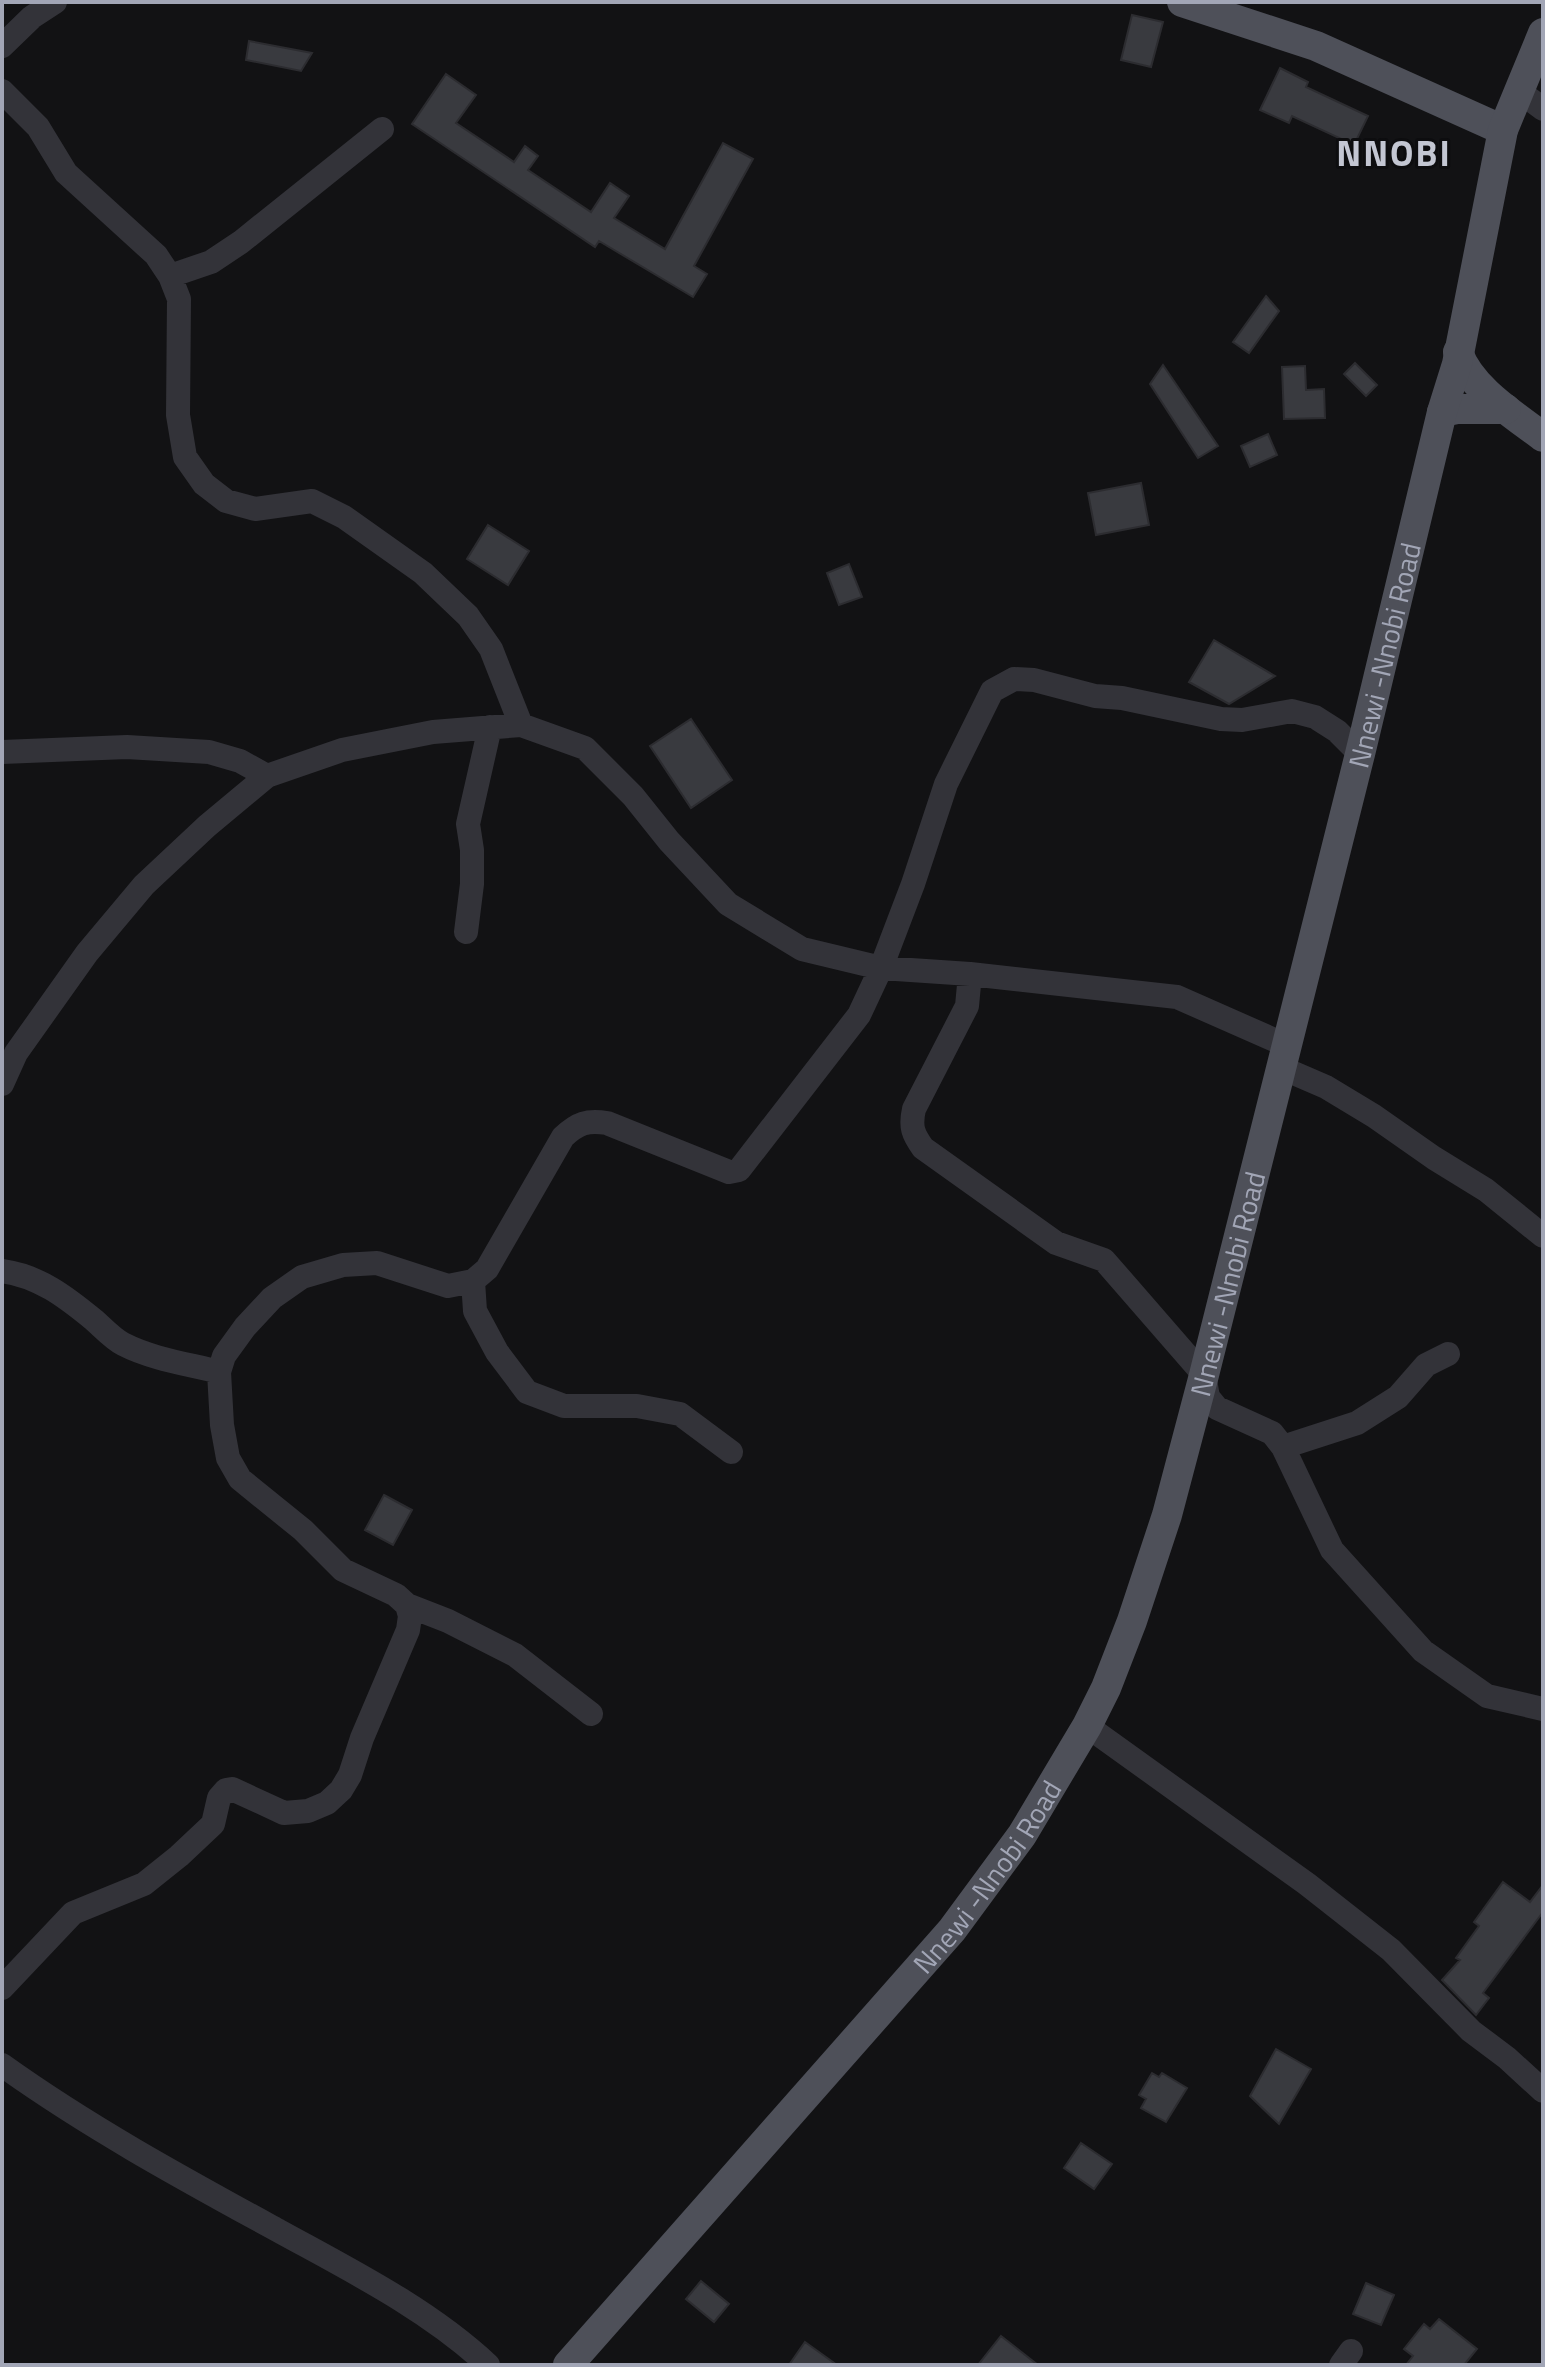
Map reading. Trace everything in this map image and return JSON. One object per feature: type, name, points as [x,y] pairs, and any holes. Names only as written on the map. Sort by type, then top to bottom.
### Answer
[{"type":"main road","points":[[1197,4],[1316,46],[1503,130]]},
{"type":"main road","name":"Nnewi -Nnobi Road","points":[[568,2365],[952,1930],[1022,1835],[1106,1688],[1167,1515],[1204,1375],[1458,352],[1503,130],[1543,33]]},
{"type":"main road","points":[[1458,352],[1467,369],[1506,409],[1543,437]]},
{"type":"main road","points":[[1442,412],[1506,409]]},
{"type":"street","points":[[2,46],[32,17],[55,2]]},
{"type":"street","points":[[2,91],[38,127],[66,173],[156,255],[170,276],[179,299],[178,415],[185,457],[204,484],[226,501],[255,509],[312,501],[344,517],[423,573],[468,616],[491,649],[521,725]]},
{"type":"street","points":[[1519,91],[1543,109]]},
{"type":"street","points":[[170,276],[211,262],[241,242],[382,129]]},
{"type":"street","points":[[591,1714],[515,1655],[448,1621],[407,1605],[396,1595],[343,1570],[303,1530],[240,1479],[228,1458],[222,1425],[219,1372],[224,1356],[245,1327],[272,1298],[302,1277],[343,1265],[377,1263],[448,1286],[473,1281],[487,1269],[563,1137],[575,1125],[590,1120],[607,1123],[729,1172],[739,1170],[859,1015],[881,968],[913,884],[946,784],[992,691],[1014,679],[1034,680],[1095,696],[1122,698],[1221,719],[1242,720],[1292,711],[1315,717],[1337,731],[1360,754]]},
{"type":"street","points":[[2,1084],[16,1053],[87,953],[144,885],[267,776],[342,750],[433,732],[521,725],[585,748],[633,796],[669,841],[728,904],[802,949],[881,968],[970,974],[1177,997],[1285,1057],[1486,1190],[1543,1236]]},
{"type":"street","points":[[466,932],[472,884],[468,824],[490,727]]},
{"type":"street","points":[[2,752],[127,747],[209,752],[240,761],[267,776]]},
{"type":"street","points":[[970,974],[967,1006],[914,1109],[912,1133],[923,1148],[1056,1243],[1104,1260],[1204,1375],[1208,1397],[1217,1408],[1272,1433],[1283,1447],[1332,1550],[1423,1651],[1487,1696],[1543,1709]]},
{"type":"street","points":[[2,1271],[47,1285],[70,1299],[121,1343],[155,1356],[219,1372]]},
{"type":"street","points":[[473,1281],[475,1311],[497,1352],[527,1392],[564,1406],[637,1406],[680,1414],[731,1452]]},
{"type":"street","points":[[1283,1447],[1357,1423],[1398,1397],[1426,1365],[1448,1354]]},
{"type":"street","points":[[2,1988],[73,1913],[144,1884],[179,1856],[213,1824],[219,1798],[226,1790],[241,1792],[284,1813],[308,1811],[327,1803],[341,1790],[350,1775],[362,1738],[408,1630],[410,1616],[407,1605]]},
{"type":"street","points":[[1087,1726],[1307,1884],[1391,1950],[1471,2031],[1543,2091]]},
{"type":"street","points":[[2,2065],[115,2141],[385,2291],[466,2344],[488,2365]]},
{"type":"building","points":[[1132,15],[1163,22],[1151,67],[1121,60]]},
{"type":"building","points":[[249,41],[312,53],[301,71],[246,60]]},
{"type":"building","points":[[1280,68],[1308,82],[1306,87],[1368,116],[1354,145],[1292,116],[1289,123],[1260,110]]},
{"type":"building","points":[[446,74],[476,95],[456,123],[514,162],[525,146],[538,156],[528,170],[591,212],[610,183],[629,196],[614,218],[665,249],[723,143],[753,159],[694,266],[707,274],[693,297],[599,241],[595,247],[412,124]]},
{"type":"building","points":[[1266,296],[1279,311],[1249,353],[1233,342]]},
{"type":"building","points":[[1355,363],[1377,385],[1366,396],[1344,374]]},
{"type":"building","points":[[1163,365],[1218,446],[1198,458],[1150,384]]},
{"type":"building","points":[[1305,366],[1306,390],[1324,389],[1325,418],[1284,419],[1282,367]]},
{"type":"building","points":[[1268,434],[1277,455],[1250,467],[1241,446]]},
{"type":"building","points":[[1141,483],[1149,525],[1096,535],[1088,493]]},
{"type":"building","points":[[488,525],[529,551],[508,585],[467,559]]},
{"type":"building","points":[[849,564],[862,597],[839,605],[827,573]]},
{"type":"building","points":[[1214,640],[1275,676],[1229,704],[1189,682]]},
{"type":"building","points":[[691,719],[732,780],[691,808],[650,746]]},
{"type":"building","points":[[384,1495],[412,1510],[393,1545],[365,1530]]},
{"type":"building","points":[[1503,1882],[1530,1902],[1543,1885],[1543,1912],[1483,1993],[1489,1998],[1476,2015],[1442,1980],[1460,1960],[1456,1958],[1479,1926],[1474,1922]]},
{"type":"building","points":[[1276,2049],[1311,2069],[1279,2124],[1250,2096]]},
{"type":"building","points":[[1152,2073],[1159,2077],[1162,2073],[1187,2088],[1166,2122],[1141,2108],[1146,2099],[1139,2095]]},
{"type":"building","points":[[1081,2143],[1112,2164],[1094,2189],[1064,2168]]},
{"type":"building","points":[[701,2281],[729,2304],[714,2322],[686,2299]]},
{"type":"building","points":[[1366,2283],[1394,2295],[1381,2325],[1353,2314]]},
{"type":"building","points":[[1439,2319],[1477,2349],[1464,2365],[1406,2365],[1413,2356],[1404,2349],[1424,2324],[1430,2329]]},
{"type":"building","points":[[1001,2336],[1038,2365],[978,2365]]},
{"type":"building","points":[[805,2342],[837,2365],[789,2365]]},
{"type":"district","name":"NNOBI","points":[[1394,152]]}]
